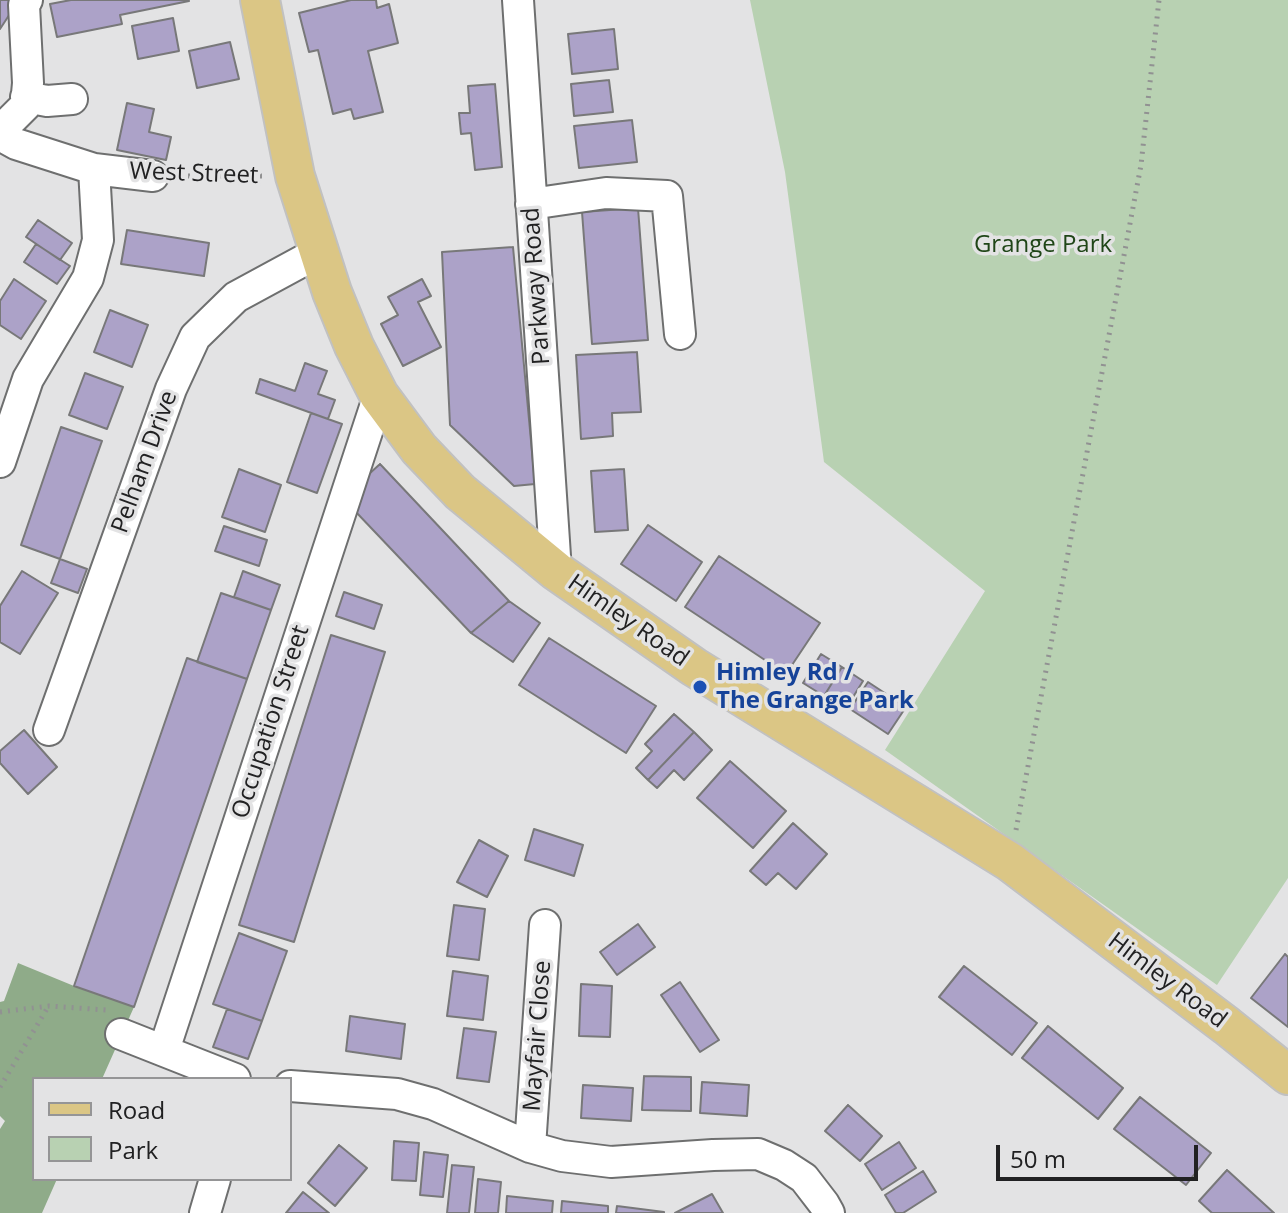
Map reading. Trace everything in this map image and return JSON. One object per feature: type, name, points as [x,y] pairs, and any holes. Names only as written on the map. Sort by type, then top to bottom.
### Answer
[{"type":"main road","name":"Himley Road","points":[[260,0],[295,176],[332,292],[354,346],[379,395],[419,449],[460,492],[556,571],[694,667],[1010,862],[1288,1075]]},
{"type":"street","points":[[0,133],[26,105],[28,83],[24,5],[27,0]]},
{"type":"street","name":"Parkway Road","points":[[518,0],[556,571]]},
{"type":"street","points":[[26,97],[47,101],[72,99]]},
{"type":"street","name":"West Street","points":[[0,133],[16,144],[94,169],[153,176]]},
{"type":"street","points":[[0,462],[28,379],[88,278],[98,240],[94,169]]},
{"type":"street","points":[[531,204],[606,193],[667,196],[680,334]]},
{"type":"street","name":"Pelham Drive","points":[[49,730],[171,389],[195,337],[236,297],[319,252]]},
{"type":"street","name":"Occupation Street","points":[[164,1050],[379,395]]},
{"type":"street","name":"Mayfair Close","points":[[530,1147],[545,925]]},
{"type":"street","points":[[121,1034],[230,1077]]},
{"type":"street","points":[[292,1086],[397,1094],[433,1104],[530,1147],[562,1156],[611,1162],[758,1154],[804,1178],[829,1213]]},
{"type":"street","points":[[205,1213],[214,1181]]},
{"type":"path","points":[[1010,862],[1141,165],[1159,0]]},
{"type":"path","name":"West Street","points":[[153,176],[295,176]]},
{"type":"path","points":[[0,1012],[49,1006],[113,1010],[121,1034]]},
{"type":"path","points":[[0,1087],[49,1006]]},
{"type":"green space","name":"Grange Park","points":[[750,0],[1288,0],[1288,878],[1217,985],[885,750],[985,591],[824,462],[785,172]]},
{"type":"green space","points":[[18,963],[134,1007],[103,1077],[32,1077],[32,1181],[56,1181],[42,1213],[0,1213],[0,1129],[5,1121],[0,1116],[0,1002],[4,1001]]},
{"type":"building","points":[[0,0],[19,0],[0,29]]},
{"type":"building","points":[[71,0],[189,1],[120,15],[122,24],[57,37],[50,4]]},
{"type":"building","points":[[351,0],[376,0],[377,8],[389,4],[398,43],[368,51],[383,112],[354,119],[351,109],[333,114],[318,50],[309,52],[299,13]]},
{"type":"building","points":[[173,18],[179,51],[138,59],[132,26]]},
{"type":"building","points":[[614,29],[618,69],[572,74],[568,34]]},
{"type":"building","points":[[230,42],[239,79],[197,88],[189,51]]},
{"type":"building","points":[[609,80],[613,112],[574,116],[571,84]]},
{"type":"building","points":[[495,84],[502,167],[475,170],[471,133],[461,134],[459,113],[470,113],[468,86]]},
{"type":"building","points":[[127,103],[154,109],[149,132],[171,137],[166,160],[117,150]]},
{"type":"building","points":[[632,120],[637,162],[579,168],[574,126]]},
{"type":"building","points":[[638,208],[648,340],[592,344],[582,212]]},
{"type":"building","points":[[38,220],[72,243],[60,260],[26,237]]},
{"type":"building","points":[[127,230],[209,243],[204,276],[121,264]]},
{"type":"building","points":[[36,244],[70,266],[57,284],[24,262]]},
{"type":"building","points":[[513,247],[535,484],[514,486],[450,425],[442,252]]},
{"type":"building","points":[[14,279],[46,301],[21,339],[0,325],[0,301]]},
{"type":"building","points":[[422,279],[431,296],[418,302],[441,347],[403,366],[381,324],[398,315],[388,297]]},
{"type":"building","points":[[110,310],[148,325],[132,367],[94,352]]},
{"type":"building","points":[[637,352],[641,412],[612,413],[613,436],[581,439],[576,355]]},
{"type":"building","points":[[305,363],[327,371],[318,394],[335,400],[328,419],[256,393],[260,379],[295,391]]},
{"type":"building","points":[[85,373],[123,387],[107,429],[69,415]]},
{"type":"building","points":[[311,413],[342,424],[317,493],[287,482]]},
{"type":"building","points":[[61,427],[102,441],[60,559],[21,545]]},
{"type":"building","points":[[380,464],[509,601],[471,633],[355,511],[369,474]]},
{"type":"building","points":[[239,469],[281,485],[265,532],[222,517]]},
{"type":"building","points":[[624,469],[628,530],[595,532],[591,471]]},
{"type":"building","points":[[648,525],[702,562],[676,601],[621,564]]},
{"type":"building","points":[[224,526],[267,540],[259,566],[215,551]]},
{"type":"building","points":[[719,556],[820,623],[786,674],[685,607]]},
{"type":"building","points":[[60,559],[87,569],[78,593],[51,583]]},
{"type":"building","points":[[22,571],[58,593],[20,654],[0,642],[0,606]]},
{"type":"building","points":[[243,571],[280,585],[271,610],[234,597]]},
{"type":"building","points":[[344,592],[382,605],[374,629],[336,616]]},
{"type":"building","points":[[221,593],[271,610],[247,679],[197,662]]},
{"type":"building","points":[[509,601],[540,623],[513,662],[471,633]]},
{"type":"building","points":[[331,635],[385,652],[294,942],[239,925]]},
{"type":"building","points":[[549,638],[656,706],[626,753],[519,685]]},
{"type":"building","points":[[821,654],[842,667],[824,696],[803,683]]},
{"type":"building","points":[[187,658],[247,679],[134,1007],[74,986]]},
{"type":"building","points":[[842,667],[863,681],[845,710],[824,696]]},
{"type":"building","points":[[868,682],[906,707],[888,734],[850,709]]},
{"type":"building","points":[[674,714],[694,732],[648,780],[636,768],[652,751],[645,744]]},
{"type":"building","points":[[24,730],[57,767],[28,794],[0,763],[0,751]]},
{"type":"building","points":[[694,732],[712,750],[684,780],[674,770],[657,788],[648,780]]},
{"type":"building","points":[[730,761],[786,811],[753,848],[697,798]]},
{"type":"building","points":[[793,823],[827,854],[796,889],[778,873],[766,885],[750,871]]},
{"type":"building","points":[[534,829],[583,845],[574,876],[525,860]]},
{"type":"building","points":[[479,840],[508,856],[487,897],[457,882]]},
{"type":"building","points":[[454,905],[485,909],[479,960],[447,956]]},
{"type":"building","points":[[638,924],[655,947],[617,975],[600,952]]},
{"type":"building","points":[[239,933],[287,951],[262,1021],[213,1004]]},
{"type":"building","points":[[1285,954],[1288,957],[1288,1027],[1251,998]]},
{"type":"building","points":[[964,966],[1037,1023],[1012,1055],[939,997]]},
{"type":"building","points":[[453,971],[488,976],[483,1020],[447,1016]]},
{"type":"building","points":[[680,982],[719,1040],[700,1052],[661,995]]},
{"type":"building","points":[[581,984],[612,986],[610,1037],[579,1036]]},
{"type":"building","points":[[227,1009],[262,1021],[248,1059],[213,1047]]},
{"type":"building","points":[[350,1016],[405,1024],[401,1059],[346,1051]]},
{"type":"building","points":[[1048,1026],[1123,1088],[1098,1119],[1022,1058]]},
{"type":"building","points":[[464,1028],[496,1032],[489,1082],[457,1078]]},
{"type":"building","points":[[644,1076],[691,1077],[691,1111],[642,1110]]},
{"type":"building","points":[[702,1082],[749,1085],[747,1116],[700,1113]]},
{"type":"building","points":[[583,1085],[633,1088],[631,1121],[581,1118]]},
{"type":"building","points":[[1140,1097],[1211,1153],[1186,1185],[1114,1129]]},
{"type":"building","points":[[848,1105],[882,1136],[860,1161],[825,1131]]},
{"type":"building","points":[[394,1141],[419,1143],[416,1181],[392,1180]]},
{"type":"building","points":[[899,1142],[916,1168],[882,1190],[865,1164]]},
{"type":"building","points":[[339,1145],[367,1168],[335,1206],[308,1183]]},
{"type":"building","points":[[424,1152],[448,1155],[443,1197],[420,1195]]},
{"type":"building","points":[[452,1165],[474,1167],[469,1213],[447,1213]]},
{"type":"building","points":[[1227,1170],[1274,1213],[1212,1213],[1199,1201]]},
{"type":"building","points":[[923,1171],[936,1192],[903,1213],[896,1213],[885,1195]]},
{"type":"building","points":[[478,1179],[501,1182],[498,1213],[475,1213]]},
{"type":"building","points":[[303,1192],[329,1213],[286,1213]]},
{"type":"building","points":[[712,1194],[723,1213],[675,1213]]},
{"type":"building","points":[[507,1196],[553,1201],[552,1213],[506,1213]]},
{"type":"building","points":[[562,1201],[608,1206],[608,1213],[561,1213]]},
{"type":"building","points":[[617,1206],[664,1212],[664,1213],[616,1213]]},
{"type":"place","name":"Himley Rd / The Grange Park","points":[[700,687]]}]
